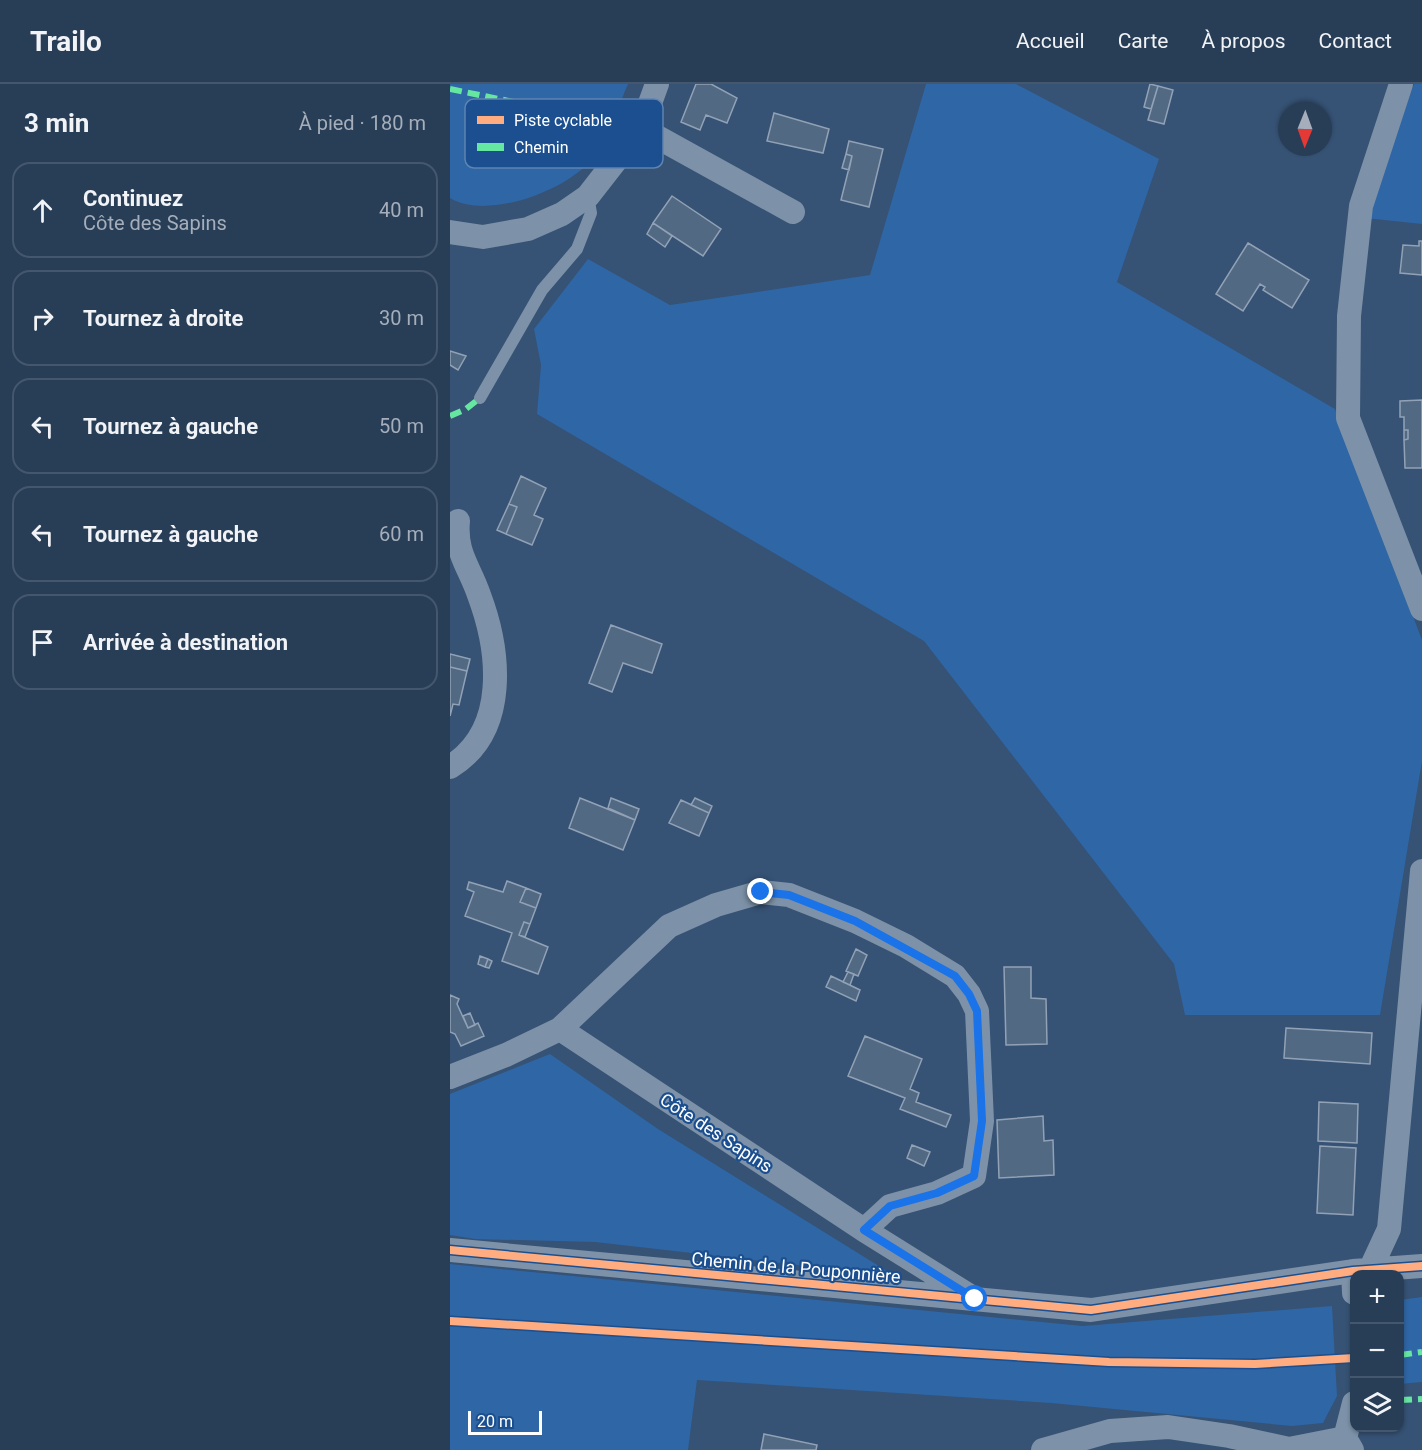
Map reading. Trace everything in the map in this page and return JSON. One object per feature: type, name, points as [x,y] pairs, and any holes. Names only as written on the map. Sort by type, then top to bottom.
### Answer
[{"type":"street","points":[[652,99],[657,84]]},
{"type":"street","points":[[1401,84],[1360,206],[1350,316],[1348,418],[1422,609]]},
{"type":"street","points":[[663,140],[793,212]]},
{"type":"street","points":[[450,232],[483,237],[528,229],[562,214],[588,196],[610,168]]},
{"type":"street","points":[[450,767],[478,742],[491,714],[496,681],[486,614],[459,552],[456,537],[458,521]]},
{"type":"street","points":[[1364,1270],[1389,1229],[1422,871]]},
{"type":"street","points":[[450,1077],[506,1056],[560,1029],[669,926],[716,905],[761,892],[789,895],[855,921],[955,976],[977,1011],[982,1121],[974,1176],[937,1193],[890,1206],[864,1230]]},
{"type":"street","name":"Côte des Sapins","points":[[560,1029],[864,1230],[975,1299]]},
{"type":"street","name":"Chemin de la Pouponnière","points":[[450,1250],[1091,1310],[1350,1279]]},
{"type":"street","name":"Chemin de la Pouponnière","points":[[1401,1270],[1422,1266]]},
{"type":"street","points":[[1043,1450],[1110,1431],[1168,1427],[1230,1436],[1289,1449],[1348,1444]]},
{"type":"lane","points":[[480,398],[542,290],[577,249],[591,213],[588,196]]},
{"type":"shaded area","points":[[450,84],[628,84],[622,99],[465,99],[465,168],[582,168],[561,183],[523,200],[483,206],[465,204],[450,198]]},
{"type":"shaded area","points":[[926,84],[1016,84],[1159,159],[1117,282],[1335,409],[1422,640],[1422,761],[1380,1015],[1185,1015],[1174,964],[924,641],[537,414],[541,365],[534,329],[588,259],[670,305],[870,275]]},
{"type":"shaded area","points":[[1414,84],[1422,84],[1422,224],[1365,218]]},
{"type":"shaded area","points":[[550,1054],[658,1129],[895,1276],[595,1242],[475,1239],[450,1235],[450,1094]]},
{"type":"shaded area","points":[[450,1264],[1083,1326],[1332,1306],[1337,1396],[1323,1423],[1292,1426],[1051,1403],[697,1380],[688,1450],[450,1450]]},
{"type":"shaded area","points":[[1422,1297],[1422,1382],[1404,1384],[1404,1299]]},
{"type":"building","points":[[696,84],[711,84],[737,98],[727,123],[706,115],[700,130],[681,122]]},
{"type":"building","points":[[1150,84],[1158,86],[1151,109],[1144,107]]},
{"type":"building","points":[[1158,86],[1173,90],[1164,124],[1148,120]]},
{"type":"building","points":[[774,113],[829,129],[823,153],[767,141]]},
{"type":"building","points":[[849,141],[883,149],[869,207],[841,200],[852,156],[846,154]]},
{"type":"building","points":[[846,154],[852,156],[849,170],[842,168]]},
{"type":"building","points":[[672,196],[721,229],[703,256],[653,223]]},
{"type":"building","points":[[653,223],[672,236],[665,247],[647,234]]},
{"type":"building","points":[[1419,241],[1422,241],[1422,275],[1400,273],[1403,245],[1419,246]]},
{"type":"building","points":[[1248,243],[1309,280],[1292,308],[1263,290],[1265,287],[1260,284],[1243,311],[1216,294]]},
{"type":"building","points":[[450,351],[466,356],[458,370],[450,365]]},
{"type":"building","points":[[1422,400],[1422,468],[1405,468],[1404,440],[1408,439],[1408,430],[1404,430],[1404,417],[1400,417],[1400,401]]},
{"type":"building","points":[[1404,430],[1408,430],[1408,439],[1404,440]]},
{"type":"building","points":[[521,476],[546,488],[534,515],[543,519],[532,545],[506,534],[517,507],[509,504]]},
{"type":"building","points":[[509,504],[517,507],[506,534],[497,530]]},
{"type":"building","points":[[611,625],[662,644],[652,673],[623,663],[612,692],[589,683]]},
{"type":"building","points":[[450,654],[470,659],[467,671],[450,667]]},
{"type":"building","points":[[450,667],[467,671],[459,705],[453,704],[450,716]]},
{"type":"building","points":[[580,798],[635,820],[623,850],[569,828]]},
{"type":"building","points":[[611,798],[639,809],[635,820],[608,808]]},
{"type":"building","points":[[695,798],[712,806],[709,813],[691,805]]},
{"type":"building","points":[[681,800],[709,813],[699,836],[669,823]]},
{"type":"building","points":[[507,881],[526,888],[520,902],[536,908],[530,924],[524,922],[519,935],[548,947],[538,974],[502,961],[512,933],[465,916],[474,892],[467,889],[469,882],[503,892]]},
{"type":"building","points":[[526,888],[541,894],[536,908],[520,902]]},
{"type":"building","points":[[524,922],[530,924],[525,937],[519,935]]},
{"type":"building","points":[[856,949],[867,955],[858,976],[846,971]]},
{"type":"building","points":[[480,956],[488,959],[485,967],[478,964]]},
{"type":"building","points":[[488,959],[492,961],[489,968],[485,967]]},
{"type":"building","points":[[1004,967],[1031,967],[1031,998],[1046,999],[1047,1044],[1006,1045]]},
{"type":"building","points":[[848,972],[854,974],[850,985],[843,982]]},
{"type":"building","points":[[831,976],[860,990],[856,1001],[826,987]]},
{"type":"building","points":[[450,995],[459,999],[457,1004],[468,1028],[478,1023],[484,1036],[461,1046],[455,1034],[450,1032]]},
{"type":"building","points":[[470,1013],[475,1025],[468,1028],[463,1016]]},
{"type":"building","points":[[1286,1028],[1372,1033],[1370,1064],[1284,1058]]},
{"type":"building","points":[[865,1036],[922,1059],[910,1089],[919,1093],[916,1102],[951,1115],[946,1127],[900,1109],[905,1098],[848,1076]]},
{"type":"building","points":[[1319,1102],[1358,1104],[1357,1143],[1318,1141]]},
{"type":"building","points":[[1043,1116],[1044,1141],[1053,1140],[1054,1175],[999,1178],[997,1120]]},
{"type":"building","points":[[912,1145],[930,1152],[924,1166],[907,1158]]},
{"type":"building","points":[[1320,1146],[1356,1148],[1353,1215],[1317,1213]]},
{"type":"building","points":[[764,1434],[817,1445],[816,1450],[761,1450]]},
{"type":"marked path","points":[[450,89],[499,99]]},
{"type":"marked path","points":[[450,416],[466,409],[480,398]]},
{"type":"marked path","points":[[1404,1354],[1422,1352]]},
{"type":"marked path","points":[[1404,1400],[1422,1399]]},
{"type":"cycle path","points":[[450,1250],[1091,1310],[1353,1271],[1422,1266]]},
{"type":"cycle path","points":[[450,1321],[1109,1362],[1255,1364],[1350,1358]]},
{"type":"route","points":[[761,892],[789,895],[855,921],[906,946],[955,976],[969,994],[977,1011],[982,1121],[974,1176],[937,1193],[890,1206],[864,1230],[975,1299]]}]
